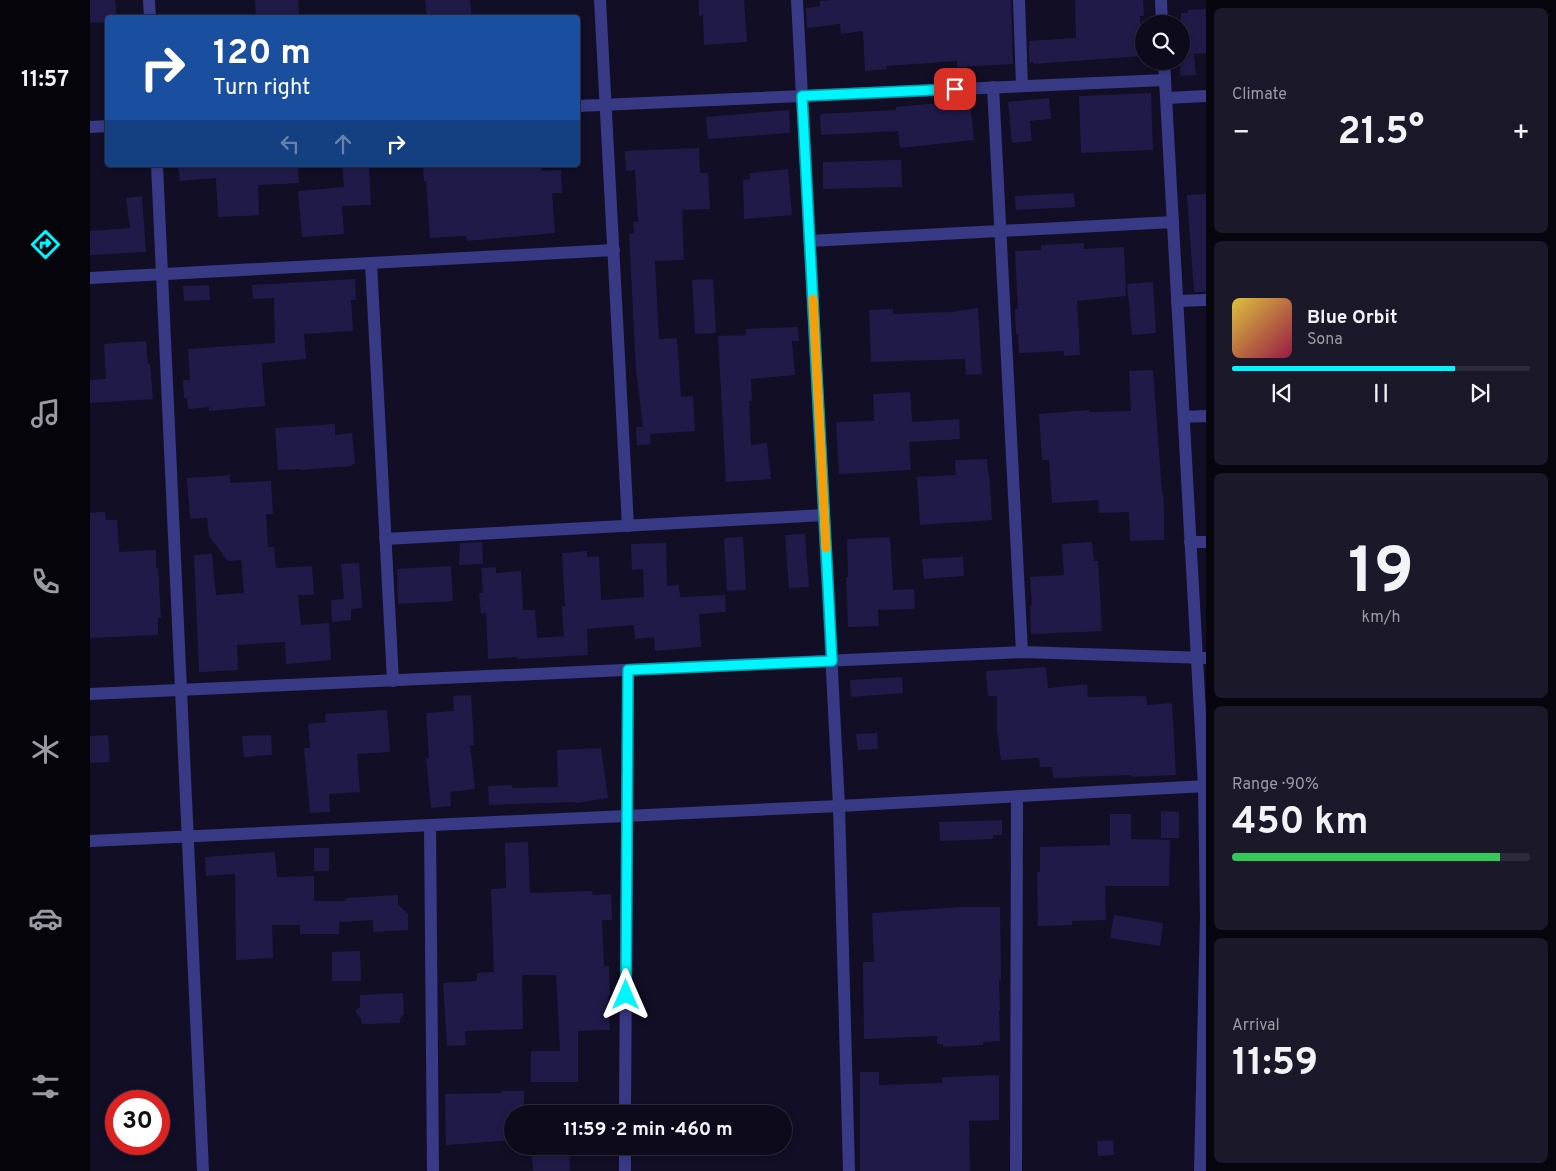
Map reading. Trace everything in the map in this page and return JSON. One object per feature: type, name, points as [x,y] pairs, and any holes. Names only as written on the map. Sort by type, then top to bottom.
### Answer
[{"type":"street","points":[[149,0],[150,15]]},
{"type":"street","points":[[600,0],[628,526]]},
{"type":"street","points":[[797,0],[839,806],[849,1171]]},
{"type":"street","points":[[1019,0],[1022,86]]},
{"type":"street","points":[[1160,0],[1161,15]]},
{"type":"street","points":[[1164,70],[1190,542],[1201,658],[1205,786],[1206,918],[1200,1171]]},
{"type":"street","points":[[580,106],[1165,80]]},
{"type":"street","points":[[993,87],[1022,652]]},
{"type":"street","points":[[1166,98],[1206,96]]},
{"type":"street","points":[[90,127],[105,126]]},
{"type":"street","points":[[156,167],[202,1171]]},
{"type":"street","points":[[810,241],[1173,222]]},
{"type":"street","points":[[90,278],[614,250]]},
{"type":"street","points":[[371,263],[393,680]]},
{"type":"street","points":[[1177,301],[1206,300]]},
{"type":"street","points":[[1184,417],[1206,416]]},
{"type":"street","points":[[385,539],[824,516]]},
{"type":"street","points":[[1190,542],[1206,542]]},
{"type":"street","points":[[90,694],[1022,652],[1201,658]]},
{"type":"street","points":[[626,1105],[628,670]]},
{"type":"street","points":[[90,841],[839,806],[1205,786]]},
{"type":"street","points":[[1016,1171],[1017,797]]},
{"type":"street","points":[[430,825],[433,1171]]},
{"type":"street","points":[[625,1155],[625,1171]]},
{"type":"building","points":[[90,0],[115,0],[117,15],[105,15],[105,22],[90,23]]},
{"type":"building","points":[[255,0],[298,0],[299,15],[256,15]]},
{"type":"building","points":[[425,0],[470,0],[472,15],[427,15]]},
{"type":"building","points":[[699,0],[744,0],[747,42],[704,45],[703,15],[699,16]]},
{"type":"building","points":[[1011,0],[1013,64],[957,67],[957,61],[886,66],[887,69],[865,71],[863,31],[841,34],[840,24],[807,28],[806,8],[820,6],[820,1]]},
{"type":"building","points":[[1075,0],[1143,0],[1144,15],[1135,15],[1135,57],[1029,63],[1029,41],[1076,38]]},
{"type":"building","points":[[1206,9],[1206,53],[1194,54],[1196,75],[1180,76],[1180,70],[1190,70],[1190,15],[1181,15],[1181,13],[1188,13],[1188,10]]},
{"type":"building","points":[[1151,93],[1153,150],[1081,153],[1079,96]]},
{"type":"building","points":[[1049,98],[1051,119],[1030,121],[1032,141],[1012,143],[1008,102]]},
{"type":"building","points":[[970,100],[974,140],[900,148],[898,131],[821,135],[820,114],[896,110],[896,107]]},
{"type":"building","points":[[789,110],[790,133],[708,139],[706,117]]},
{"type":"building","points":[[699,148],[700,173],[708,173],[710,209],[682,210],[684,260],[655,261],[659,339],[677,338],[681,397],[693,396],[695,431],[650,434],[651,444],[637,445],[636,427],[643,427],[636,370],[629,234],[634,233],[633,222],[638,222],[635,170],[626,171],[625,151]]},
{"type":"building","points":[[901,160],[902,187],[823,189],[823,162]]},
{"type":"building","points":[[178,167],[298,167],[299,183],[258,185],[259,215],[218,217],[216,178],[180,181]]},
{"type":"building","points":[[342,167],[369,167],[371,205],[342,206],[344,234],[302,237],[298,191],[344,187]]},
{"type":"building","points":[[423,167],[541,167],[542,171],[561,170],[562,193],[552,193],[555,233],[467,241],[466,236],[430,238],[426,181],[424,181]]},
{"type":"building","points":[[788,169],[792,215],[744,219],[743,180],[750,179],[750,173]]},
{"type":"building","points":[[1074,193],[1075,207],[1016,210],[1015,196]]},
{"type":"building","points":[[1206,194],[1206,292],[1194,292],[1187,195]]},
{"type":"building","points":[[142,196],[146,252],[90,255],[90,231],[130,228],[126,198]]},
{"type":"building","points":[[1084,243],[1084,249],[1124,247],[1126,296],[1077,301],[1080,355],[1064,356],[1064,351],[1019,353],[1015,309],[1018,309],[1015,251],[1041,250],[1041,245]]},
{"type":"building","points":[[355,279],[356,300],[351,300],[353,331],[304,334],[306,359],[262,363],[265,406],[209,411],[209,407],[188,409],[187,398],[184,398],[183,380],[190,380],[188,349],[275,343],[274,298],[253,299],[252,285]]},
{"type":"building","points":[[713,279],[716,333],[695,334],[692,280]]},
{"type":"building","points":[[1153,282],[1156,333],[1132,335],[1127,284]]},
{"type":"building","points":[[209,285],[210,300],[184,301],[183,286]]},
{"type":"building","points":[[978,308],[982,374],[966,375],[965,359],[871,362],[869,310],[893,309],[893,314],[951,312]]},
{"type":"building","points":[[798,327],[799,341],[792,341],[795,375],[751,379],[752,401],[749,401],[751,445],[767,443],[771,479],[726,482],[718,336],[746,335],[746,329]]},
{"type":"building","points":[[146,341],[153,399],[90,403],[90,380],[106,379],[104,344]]},
{"type":"building","points":[[1153,370],[1163,493],[1164,540],[1130,541],[1129,512],[1099,513],[1098,500],[1052,503],[1049,460],[1042,460],[1039,414],[1089,410],[1089,412],[1131,411],[1129,371]]},
{"type":"building","points":[[910,392],[912,422],[959,419],[960,439],[909,442],[911,470],[839,474],[836,422],[874,421],[873,394]]},
{"type":"building","points":[[335,424],[335,435],[352,433],[355,464],[352,466],[278,470],[275,428]]},
{"type":"building","points":[[987,459],[992,520],[920,525],[917,477],[956,475],[955,460]]},
{"type":"building","points":[[230,475],[230,483],[271,481],[273,514],[266,514],[268,547],[274,547],[276,568],[312,566],[314,595],[298,595],[301,625],[329,623],[331,660],[286,664],[285,642],[237,645],[238,670],[199,672],[194,555],[212,554],[216,595],[244,593],[241,560],[228,561],[209,536],[207,518],[190,519],[187,478]]},
{"type":"building","points":[[105,512],[106,520],[117,520],[119,552],[156,550],[161,618],[158,618],[158,635],[90,638],[90,513]]},
{"type":"building","points":[[805,534],[809,587],[789,588],[785,535]]},
{"type":"building","points":[[743,537],[746,590],[727,591],[724,538]]},
{"type":"building","points":[[890,537],[893,590],[914,589],[915,609],[878,610],[879,626],[848,627],[847,539]]},
{"type":"building","points":[[482,542],[483,564],[459,565],[460,543]]},
{"type":"building","points":[[1092,542],[1094,561],[1098,561],[1102,631],[1031,634],[1030,577],[1064,575],[1062,544]]},
{"type":"building","points":[[666,543],[667,586],[679,585],[680,597],[725,595],[726,612],[699,614],[701,647],[655,651],[654,637],[635,639],[634,625],[587,629],[588,655],[488,659],[486,613],[481,614],[479,593],[483,593],[481,568],[496,567],[496,573],[521,571],[523,610],[535,610],[537,638],[564,636],[562,606],[565,606],[562,553],[587,551],[587,557],[599,556],[601,600],[644,597],[643,569],[632,570],[631,544]]},
{"type":"building","points":[[963,557],[964,576],[924,579],[922,559]]},
{"type":"building","points":[[359,563],[362,608],[351,609],[351,620],[332,622],[331,600],[344,599],[341,564]]},
{"type":"building","points":[[451,566],[453,601],[398,604],[397,569]]},
{"type":"building","points":[[1046,667],[1048,688],[1087,684],[1088,697],[1146,696],[1147,705],[1172,703],[1176,775],[1053,778],[1052,767],[1040,767],[1039,758],[1001,760],[997,730],[997,696],[988,696],[986,671]]},
{"type":"building","points":[[902,677],[903,693],[851,697],[850,680]]},
{"type":"building","points":[[471,695],[474,745],[470,745],[475,789],[450,792],[451,806],[431,808],[426,758],[429,758],[426,713],[454,711],[453,696]]},
{"type":"building","points":[[387,710],[390,752],[357,754],[360,792],[329,794],[330,812],[310,813],[304,748],[310,748],[308,724],[326,722],[325,714]]},
{"type":"building","points":[[877,733],[878,749],[858,750],[856,734]]},
{"type":"building","points":[[108,735],[110,762],[90,763],[90,736]]},
{"type":"building","points":[[271,735],[272,755],[244,757],[242,736]]},
{"type":"building","points":[[601,748],[608,798],[577,803],[489,805],[488,786],[512,785],[512,788],[558,787],[557,750]]},
{"type":"building","points":[[1161,811],[1179,812],[1179,838],[1161,838]]},
{"type":"building","points":[[1110,814],[1131,814],[1131,839],[1170,840],[1169,886],[1105,886],[1106,920],[1072,921],[1072,925],[1038,926],[1037,872],[1040,872],[1040,847],[1110,845]]},
{"type":"building","points":[[1002,820],[1002,835],[993,835],[993,839],[940,841],[939,822]]},
{"type":"building","points":[[528,842],[530,893],[592,891],[593,895],[611,894],[612,920],[602,920],[604,966],[609,966],[610,1030],[578,1031],[578,1082],[531,1082],[531,1051],[560,1051],[556,975],[522,975],[523,1029],[465,1031],[466,1045],[447,1046],[443,983],[477,981],[477,973],[494,972],[491,889],[506,888],[505,843]]},
{"type":"building","points":[[314,848],[329,848],[329,871],[314,871]]},
{"type":"building","points":[[275,852],[277,877],[314,876],[314,901],[346,901],[346,898],[398,895],[398,904],[408,914],[408,930],[373,932],[373,920],[339,922],[339,934],[300,934],[300,925],[272,925],[273,958],[236,960],[235,874],[206,876],[205,857]]},
{"type":"building","points":[[963,907],[1000,907],[1000,1041],[983,1042],[983,1045],[943,1047],[943,1044],[937,1044],[937,1036],[864,1039],[863,962],[874,962],[872,913]]},
{"type":"building","points":[[1114,915],[1163,923],[1160,946],[1110,938]]},
{"type":"building","points":[[360,951],[361,981],[332,981],[332,952]]},
{"type":"building","points":[[403,993],[404,1014],[400,1019],[400,1023],[362,1024],[355,1011],[360,1007],[360,995]]},
{"type":"building","points":[[860,1072],[879,1072],[879,1085],[943,1083],[942,1077],[999,1075],[999,1120],[969,1121],[970,1171],[860,1171]]},
{"type":"building","points":[[502,1091],[524,1091],[524,1105],[504,1105],[504,1141],[446,1145],[445,1094],[502,1093]]},
{"type":"building","points":[[1113,1140],[1114,1155],[1098,1156],[1097,1141]]},
{"type":"building","points":[[532,1155],[569,1155],[570,1171],[533,1171]]},
{"type":"slow traffic","points":[[813,299],[826,548]]},
{"type":"route","points":[[626,995],[628,670],[832,661],[802,96],[955,89]]}]
